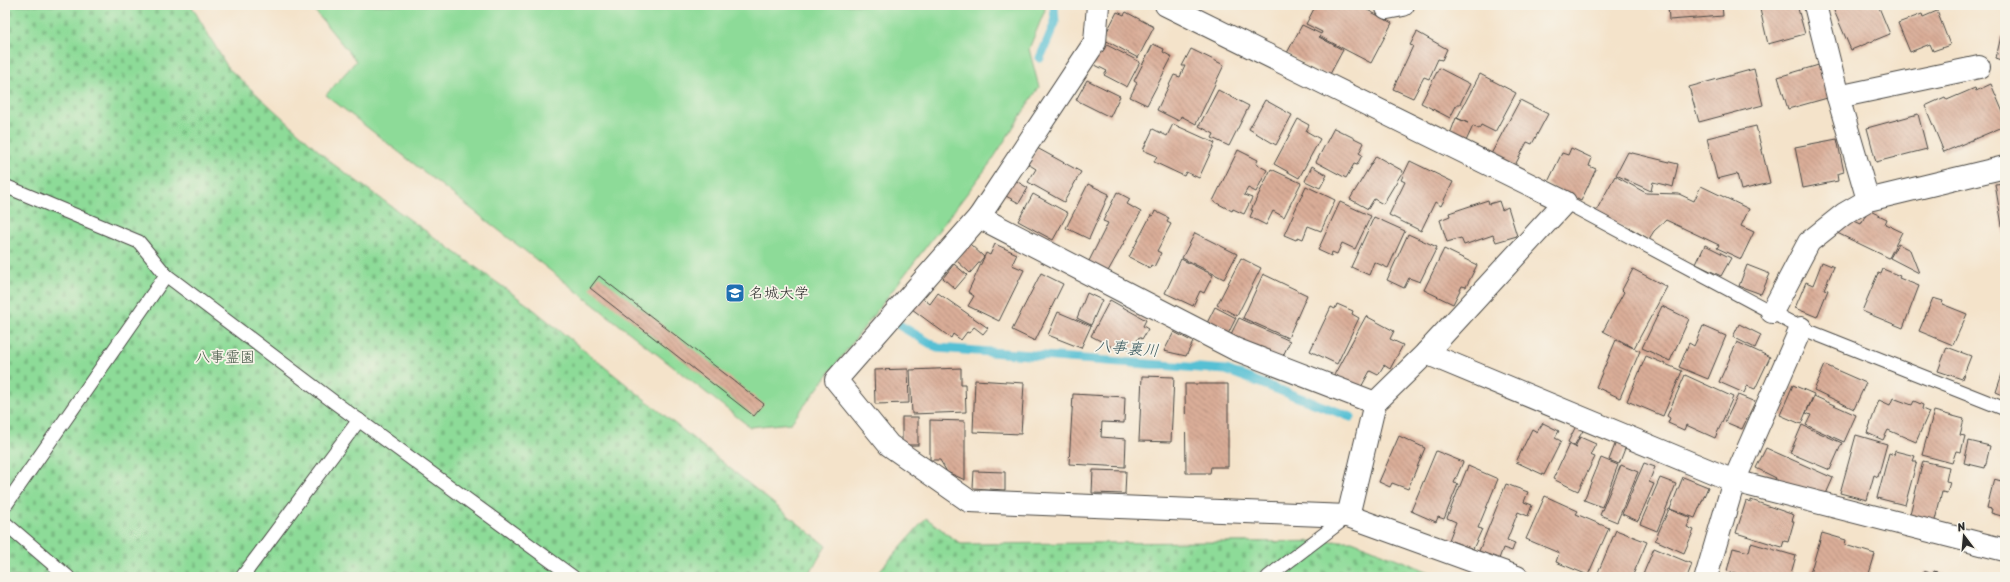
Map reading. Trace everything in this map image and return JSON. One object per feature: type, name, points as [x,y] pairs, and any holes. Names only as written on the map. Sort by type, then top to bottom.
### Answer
[{"type":"street","points":[[1098,5],[1095,42],[979,217],[836,380],[889,445],[969,501],[1348,516],[1517,577]]},
{"type":"street","points":[[1166,5],[1565,202],[1426,353],[1375,402],[1348,516]]},
{"type":"street","points":[[1815,5],[1838,98],[1868,200]]},
{"type":"street","points":[[1838,98],[1980,67]]},
{"type":"street","points":[[1772,312],[1809,242],[1844,214],[1868,200],[2005,167]]},
{"type":"street","points":[[979,217],[1235,349],[1375,402]]},
{"type":"street","points":[[1706,577],[1734,481],[1801,328]]},
{"type":"street","points":[[1426,353],[1734,481],[2005,550]]},
{"type":"lane","points":[[5,186],[139,242],[166,275],[359,420],[573,577]]},
{"type":"lane","points":[[1565,202],[1801,328],[2005,409]]},
{"type":"lane","points":[[5,506],[166,275]]},
{"type":"lane","points":[[242,577],[359,420]]},
{"type":"lane","points":[[1268,577],[1348,516]]},
{"type":"lane","points":[[5,523],[68,577]]},
{"type":"green space","name":"八事霊園","points":[[5,5],[191,5],[228,68],[333,164],[528,305],[826,546],[807,577],[5,577]]},
{"type":"green space","name":"名城大学","points":[[310,5],[1044,5],[1045,10],[1029,49],[1039,87],[991,162],[791,423],[750,427],[326,95],[356,61]]},
{"type":"green space","points":[[926,518],[961,544],[1352,541],[1442,577],[874,577]]},
{"type":"building","points":[[1316,5],[1358,5],[1392,23],[1371,63],[1319,36],[1343,50],[1329,76],[1287,53],[1302,25],[1321,34],[1322,32],[1306,24]]},
{"type":"building","points":[[1668,5],[1722,5],[1723,16],[1669,20]]},
{"type":"building","points":[[1759,5],[1797,5],[1805,34],[1768,44]]},
{"type":"building","points":[[1878,5],[1890,34],[1851,50],[1832,6]]},
{"type":"building","points":[[1937,11],[1950,45],[1933,51],[1930,44],[1910,52],[1898,23],[1922,14],[1923,17]]},
{"type":"building","points":[[1117,12],[1124,15],[1126,12],[1154,27],[1138,58],[1103,39]]},
{"type":"building","points":[[1417,32],[1447,49],[1442,60],[1438,59],[1429,79],[1424,77],[1413,98],[1393,89],[1413,46],[1410,45]]},
{"type":"building","points":[[2001,36],[2005,37],[2005,61],[1996,58]]},
{"type":"building","points":[[1101,42],[1140,62],[1127,87],[1104,75],[1107,71],[1091,63]]},
{"type":"building","points":[[1153,44],[1164,49],[1163,52],[1172,57],[1147,105],[1130,97],[1137,83],[1134,81]]},
{"type":"building","points":[[1191,49],[1224,65],[1196,124],[1181,116],[1179,121],[1157,110],[1174,75],[1180,77],[1185,66],[1182,66]]},
{"type":"building","points":[[1822,64],[1831,97],[1788,109],[1778,77]]},
{"type":"building","points":[[1439,68],[1470,84],[1460,104],[1457,104],[1450,118],[1421,103]]},
{"type":"building","points":[[1754,69],[1763,105],[1699,122],[1689,87]]},
{"type":"building","points":[[1480,74],[1516,93],[1495,132],[1481,125],[1479,129],[1473,126],[1466,141],[1450,134],[1456,118],[1468,123],[1457,118]]},
{"type":"building","points":[[1087,80],[1120,96],[1110,117],[1076,100]]},
{"type":"building","points":[[1991,84],[2005,117],[2005,126],[1944,152],[1925,106],[1945,97],[1947,100],[1975,88],[1976,91]]},
{"type":"building","points":[[1218,90],[1249,106],[1229,146],[1212,138],[1214,134],[1199,126]]},
{"type":"building","points":[[1265,100],[1292,115],[1276,145],[1249,129]]},
{"type":"building","points":[[1520,100],[1548,114],[1532,144],[1527,142],[1514,167],[1491,154]]},
{"type":"building","points":[[1918,114],[1927,149],[1876,162],[1867,128]]},
{"type":"building","points":[[1298,119],[1309,125],[1306,131],[1320,139],[1299,178],[1274,164]]},
{"type":"building","points":[[1173,124],[1215,143],[1199,178],[1186,172],[1184,176],[1154,162],[1157,156],[1143,150],[1153,129],[1167,136]]},
{"type":"building","points":[[1756,126],[1770,183],[1741,190],[1737,174],[1717,179],[1707,138]]},
{"type":"building","points":[[1334,128],[1364,143],[1359,153],[1362,155],[1357,165],[1354,164],[1346,178],[1316,162]]},
{"type":"building","points":[[1837,139],[1844,172],[1837,174],[1838,181],[1803,188],[1795,147]]},
{"type":"building","points":[[1037,148],[1081,172],[1064,202],[1028,182],[1036,169],[1028,164]]},
{"type":"building","points":[[1571,148],[1592,158],[1589,166],[1596,169],[1581,201],[1547,184],[1562,153],[1568,155]]},
{"type":"building","points":[[1238,150],[1258,160],[1256,164],[1267,170],[1256,192],[1248,188],[1244,195],[1252,198],[1244,214],[1233,209],[1232,211],[1213,201]]},
{"type":"building","points":[[1628,152],[1678,164],[1673,187],[1653,182],[1651,191],[1616,175]]},
{"type":"building","points":[[1376,156],[1403,171],[1383,204],[1374,199],[1368,209],[1350,199]]},
{"type":"building","points":[[1410,161],[1453,182],[1441,206],[1435,202],[1421,231],[1389,215],[1405,182],[1401,180]]},
{"type":"building","points":[[1312,166],[1327,175],[1320,188],[1305,181]]},
{"type":"building","points":[[1271,169],[1301,183],[1284,217],[1273,211],[1266,225],[1250,217],[1253,210],[1251,210]]},
{"type":"building","points":[[1615,176],[1646,193],[1679,194],[1694,201],[1701,186],[1749,209],[1741,226],[1754,232],[1741,259],[1717,248],[1719,245],[1666,220],[1654,231],[1649,239],[1630,228],[1629,230],[1596,211]]},
{"type":"building","points":[[1013,179],[1028,188],[1019,203],[1004,195]]},
{"type":"building","points":[[2005,183],[2005,237],[2004,237],[1995,184]]},
{"type":"building","points":[[1088,184],[1109,194],[1089,239],[1066,228]]},
{"type":"building","points":[[1306,186],[1335,200],[1321,231],[1308,226],[1303,239],[1298,237],[1296,240],[1284,235]]},
{"type":"building","points":[[1117,192],[1130,199],[1127,204],[1141,212],[1107,273],[1088,263],[1108,223],[1103,221]]},
{"type":"building","points":[[1033,194],[1068,213],[1053,240],[1018,221]]},
{"type":"building","points":[[1488,200],[1489,204],[1499,201],[1502,210],[1508,207],[1517,236],[1496,242],[1493,235],[1464,245],[1461,238],[1447,242],[1440,220],[1450,216],[1449,213]]},
{"type":"building","points":[[1340,202],[1371,216],[1355,249],[1342,243],[1337,254],[1332,252],[1331,256],[1318,250]]},
{"type":"building","points":[[1868,210],[1887,219],[1885,224],[1902,232],[1889,258],[1835,232],[1852,220],[1861,224]]},
{"type":"building","points":[[1155,211],[1169,218],[1167,222],[1171,224],[1157,251],[1161,253],[1154,267],[1151,265],[1150,268],[1129,257],[1151,215],[1153,216]]},
{"type":"building","points":[[1374,217],[1405,231],[1388,268],[1374,262],[1369,275],[1351,267]]},
{"type":"building","points":[[1195,233],[1237,254],[1224,279],[1182,258]]},
{"type":"building","points":[[1408,234],[1437,247],[1420,282],[1409,278],[1404,288],[1387,280]]},
{"type":"building","points":[[970,244],[984,257],[970,273],[956,260]]},
{"type":"building","points":[[995,244],[1017,254],[1012,265],[1024,270],[999,321],[968,306],[974,296],[968,292],[986,253],[990,255]]},
{"type":"building","points":[[1898,244],[1910,250],[1919,273],[1890,258]]},
{"type":"building","points":[[1705,245],[1731,258],[1721,276],[1696,264]]},
{"type":"building","points":[[1444,249],[1477,265],[1466,287],[1462,286],[1453,304],[1424,290]]},
{"type":"building","points":[[1241,258],[1261,268],[1237,316],[1217,305]]},
{"type":"building","points":[[1181,259],[1213,275],[1204,293],[1200,291],[1193,306],[1165,293]]},
{"type":"building","points":[[1822,262],[1834,267],[1824,289],[1828,290],[1817,317],[1795,308],[1806,282],[1813,285]]},
{"type":"building","points":[[954,264],[967,275],[955,289],[943,278]]},
{"type":"building","points":[[1747,265],[1770,274],[1761,294],[1739,286]]},
{"type":"building","points":[[1633,269],[1667,287],[1634,348],[1603,331],[1624,292],[1622,290]]},
{"type":"building","points":[[1883,269],[1900,276],[1899,278],[1919,286],[1903,328],[1862,311],[1878,273],[1881,274]]},
{"type":"building","points":[[1041,273],[1063,284],[1035,341],[1012,330]]},
{"type":"building","points":[[1263,274],[1307,295],[1288,338],[1243,318]]},
{"type":"building","points":[[599,276],[764,404],[754,416],[590,288]]},
{"type":"building","points":[[938,293],[988,328],[983,334],[974,327],[969,333],[967,332],[961,340],[953,334],[951,338],[912,309],[921,297],[930,304]]},
{"type":"building","points":[[1087,293],[1102,300],[1091,325],[1077,318]]},
{"type":"building","points":[[1933,298],[1943,301],[1942,304],[1967,314],[1953,345],[1919,331]]},
{"type":"building","points":[[1110,300],[1146,320],[1143,326],[1148,329],[1142,339],[1139,337],[1132,350],[1121,345],[1118,350],[1091,336]]},
{"type":"building","points":[[1337,304],[1353,311],[1352,314],[1359,318],[1337,364],[1310,351],[1331,307],[1335,309]]},
{"type":"building","points":[[1662,306],[1689,319],[1670,361],[1642,348]]},
{"type":"building","points":[[1215,307],[1236,318],[1226,338],[1205,327]]},
{"type":"building","points":[[1058,312],[1091,326],[1081,348],[1048,335]]},
{"type":"building","points":[[1366,316],[1394,331],[1390,339],[1403,345],[1390,369],[1384,365],[1378,375],[1370,371],[1360,389],[1334,375]]},
{"type":"building","points":[[1239,318],[1290,341],[1281,360],[1230,336]]},
{"type":"building","points":[[1739,324],[1761,335],[1755,348],[1733,337]]},
{"type":"building","points":[[1703,326],[1726,336],[1708,379],[1679,367],[1689,343],[1694,346]]},
{"type":"building","points":[[1174,332],[1193,342],[1186,356],[1164,351]]},
{"type":"building","points":[[1616,340],[1640,351],[1620,398],[1596,387]]},
{"type":"building","points":[[1737,342],[1770,357],[1755,389],[1747,386],[1744,393],[1719,382]]},
{"type":"building","points":[[1947,347],[1971,356],[1962,379],[1938,371]]},
{"type":"building","points":[[1646,356],[1682,371],[1663,416],[1627,401]]},
{"type":"building","points":[[1825,365],[1866,383],[1854,409],[1814,390]]},
{"type":"building","points":[[2005,365],[2005,396],[1996,392]]},
{"type":"building","points":[[961,368],[961,384],[965,384],[966,412],[912,414],[910,370]]},
{"type":"building","points":[[908,369],[909,403],[875,404],[874,370]]},
{"type":"building","points":[[1685,375],[1733,397],[1715,438],[1686,425],[1684,430],[1668,423],[1670,418],[1667,416]]},
{"type":"building","points":[[1142,376],[1174,377],[1171,442],[1139,441]]},
{"type":"building","points":[[975,380],[1024,383],[1021,434],[973,432]]},
{"type":"building","points":[[1185,384],[1228,384],[1228,467],[1211,467],[1210,473],[1186,473]]},
{"type":"building","points":[[1793,385],[1814,394],[1801,424],[1780,415]]},
{"type":"building","points":[[1073,394],[1125,397],[1124,423],[1102,422],[1101,437],[1126,439],[1125,467],[1069,464]]},
{"type":"building","points":[[1738,395],[1755,402],[1742,429],[1725,422]]},
{"type":"building","points":[[1814,396],[1856,415],[1844,442],[1806,425],[1811,415],[1806,413]]},
{"type":"building","points":[[1893,398],[1912,405],[1914,401],[1923,405],[1922,409],[1929,412],[1916,442],[1888,430],[1883,440],[1867,433],[1879,400],[1890,405]]},
{"type":"building","points":[[1934,411],[1964,419],[1960,435],[1965,436],[1961,452],[1956,451],[1952,463],[1922,455]]},
{"type":"building","points":[[902,417],[918,417],[918,445],[902,445]]},
{"type":"building","points":[[930,420],[965,421],[965,480],[947,472],[940,460],[930,460]]},
{"type":"building","points":[[1543,423],[1559,431],[1555,438],[1561,441],[1544,475],[1516,462],[1532,429],[1537,432]]},
{"type":"building","points":[[1577,424],[1584,429],[1574,446],[1568,442]]},
{"type":"building","points":[[1802,425],[1842,443],[1830,470],[1790,453]]},
{"type":"building","points":[[1856,435],[1887,444],[1878,477],[1874,475],[1867,500],[1840,493]]},
{"type":"building","points":[[1399,436],[1425,448],[1408,489],[1392,483],[1390,487],[1379,482]]},
{"type":"building","points":[[1580,437],[1596,444],[1590,455],[1595,457],[1578,491],[1553,479],[1569,444],[1575,447]]},
{"type":"building","points":[[1969,441],[1990,446],[1985,468],[1964,463]]},
{"type":"building","points":[[1616,442],[1626,446],[1619,464],[1609,460]]},
{"type":"building","points":[[1766,448],[1833,478],[1822,503],[1774,482],[1776,478],[1756,468]]},
{"type":"building","points":[[1436,451],[1463,462],[1454,483],[1458,484],[1444,519],[1438,517],[1436,522],[1411,511]]},
{"type":"building","points":[[1895,451],[1915,456],[1913,461],[1917,461],[1905,505],[1877,498],[1889,453],[1894,455]]},
{"type":"building","points":[[1601,458],[1618,465],[1602,507],[1584,500]]},
{"type":"building","points":[[1923,461],[1949,467],[1946,481],[1950,482],[1947,493],[1942,492],[1934,524],[1909,518]]},
{"type":"building","points":[[1644,463],[1655,467],[1649,482],[1654,484],[1638,521],[1622,514]]},
{"type":"building","points":[[1621,465],[1638,472],[1617,522],[1600,515]]},
{"type":"building","points":[[1468,466],[1498,479],[1478,528],[1482,529],[1473,549],[1449,540],[1456,522],[1447,518]]},
{"type":"building","points":[[1093,470],[1126,471],[1125,494],[1092,493]]},
{"type":"building","points":[[974,471],[1005,472],[1005,490],[973,488]]},
{"type":"building","points":[[1683,477],[1708,487],[1695,518],[1670,509]]},
{"type":"building","points":[[1660,478],[1676,484],[1657,531],[1640,524]]},
{"type":"building","points":[[1994,479],[2005,482],[2005,517],[1991,513],[1992,509],[1987,508]]},
{"type":"building","points":[[1506,484],[1528,492],[1524,502],[1532,505],[1528,516],[1518,512],[1507,540],[1515,543],[1512,551],[1503,548],[1499,559],[1479,551]]},
{"type":"building","points":[[1545,496],[1578,511],[1576,514],[1609,528],[1588,575],[1556,562],[1559,553],[1526,539]]},
{"type":"building","points":[[1751,500],[1794,515],[1792,521],[1794,521],[1788,542],[1784,541],[1782,547],[1736,533],[1746,501],[1751,503]]},
{"type":"building","points":[[1669,509],[1691,518],[1687,527],[1694,530],[1684,553],[1655,540]]},
{"type":"building","points":[[1616,530],[1647,542],[1632,577],[1596,577]]},
{"type":"building","points":[[1822,533],[1846,540],[1845,545],[1875,554],[1868,577],[1809,577]]},
{"type":"building","points":[[1751,543],[1796,556],[1790,577],[1750,577],[1727,571],[1733,548],[1749,552]]},
{"type":"building","points":[[1654,548],[1692,564],[1687,577],[1642,577]]},
{"type":"building","points":[[1924,571],[1933,574],[1934,571],[1953,577],[1922,577]]},
{"type":"waterway","name":"八事裏川","points":[[1040,58],[1055,23],[1054,5]]},
{"type":"waterway","name":"八事裏川","points":[[899,325],[938,348],[1226,370],[1351,417]]},
{"type":"place","name":"名城大学","points":[[735,293]]}]
